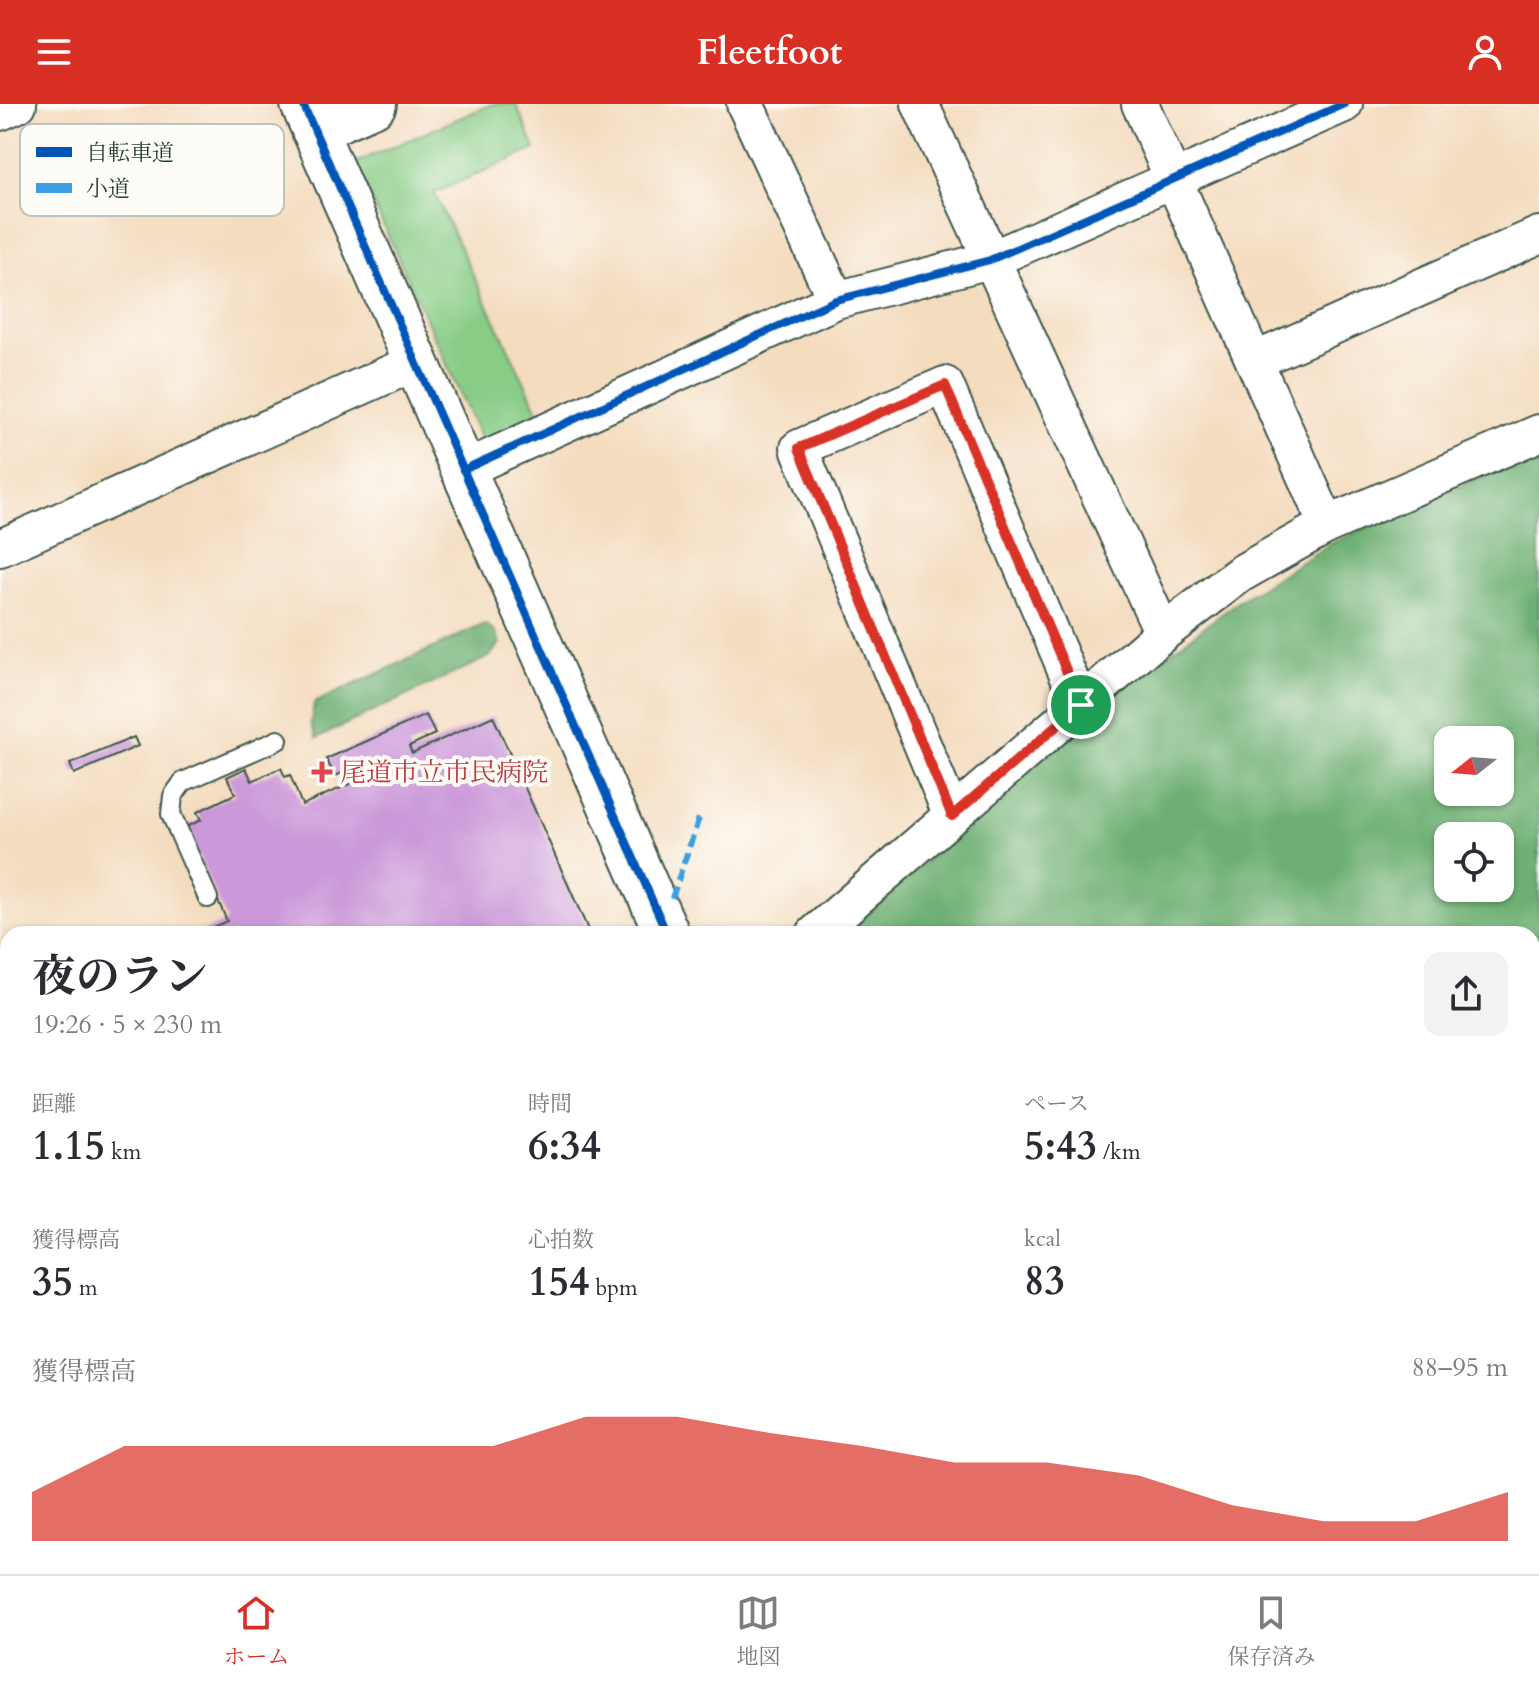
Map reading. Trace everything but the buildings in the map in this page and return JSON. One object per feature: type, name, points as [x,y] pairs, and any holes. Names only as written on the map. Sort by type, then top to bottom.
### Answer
[{"type":"street","points":[[0,112],[18,104]]},
{"type":"street","points":[[374,104],[308,117],[663,926]]},
{"type":"street","points":[[745,104],[836,300]]},
{"type":"street","points":[[920,104],[1163,633]]},
{"type":"street","points":[[1140,104],[1327,525]]},
{"type":"street","points":[[463,470],[836,300],[990,260],[1344,104]]},
{"type":"street","points":[[1254,361],[1539,235]]},
{"type":"street","points":[[0,548],[416,362]]},
{"type":"street","points":[[952,816],[799,448],[945,385],[1081,705]]},
{"type":"street","points":[[824,926],[1163,633],[1240,574],[1327,525],[1539,433]]},
{"type":"lane","points":[[208,898],[171,814],[173,796],[183,782],[278,740]]},
{"type":"green space","points":[[492,104],[516,104],[535,149],[434,193],[542,419],[483,444],[355,163]]},
{"type":"green space","points":[[1539,452],[1539,926],[853,926],[1119,690],[1239,601],[1332,543]]},
{"type":"green space","points":[[485,624],[496,633],[500,643],[489,657],[317,738],[311,723],[314,703]]},
{"type":"marked path","points":[[672,898],[699,818]]},
{"type":"cycle path","points":[[303,104],[663,926]]},
{"type":"cycle path","points":[[463,470],[836,300],[990,260],[1344,104]]},
{"type":"place","name":"尾道市立市民病院","points":[[322,772]]},
{"type":"route","points":[[945,385],[1081,705],[952,816],[799,448],[945,385]]}]
